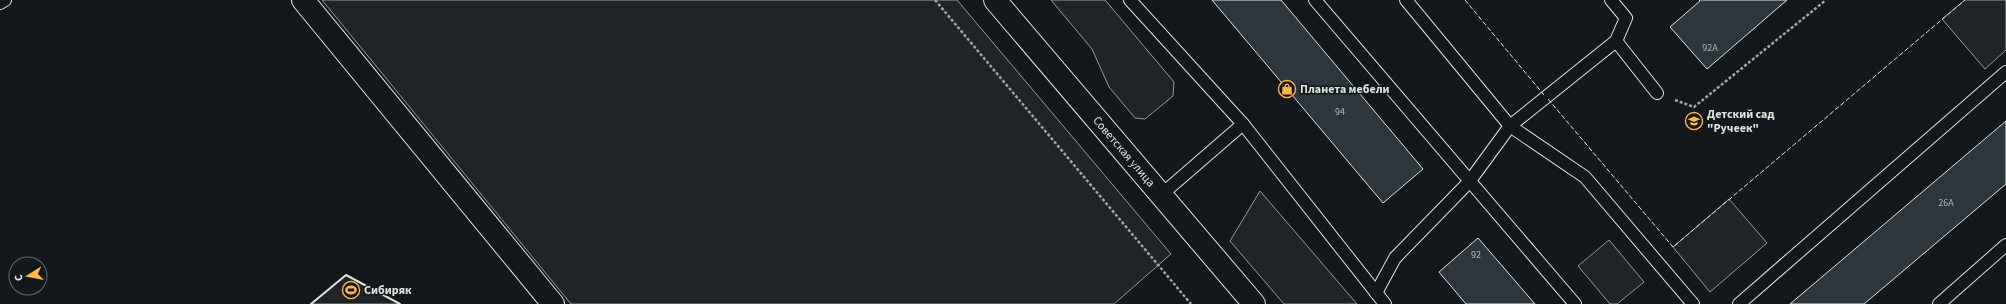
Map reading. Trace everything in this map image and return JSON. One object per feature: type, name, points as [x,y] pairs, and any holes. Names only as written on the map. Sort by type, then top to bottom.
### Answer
[{"type":"main road","points":[[303,0],[553,304]]},
{"type":"main road","name":"Советская улица","points":[[994,0],[1254,304]]},
{"type":"lane","points":[[0,3],[5,0]]},
{"type":"lane","points":[[1130,0],[1243,124],[1385,304]]},
{"type":"lane","points":[[1315,0],[1469,182],[1575,304]]},
{"type":"lane","points":[[1406,0],[1510,126],[1585,177],[1693,304]]},
{"type":"lane","points":[[1376,293],[1395,258],[1469,182],[1510,126],[1616,41],[1626,18],[1611,0]]},
{"type":"lane","points":[[1616,41],[1657,93]]},
{"type":"lane","points":[[1739,304],[2006,72]]},
{"type":"lane","points":[[1161,195],[1243,124]]},
{"type":"lane","points":[[1940,304],[2006,245]]},
{"type":"path","points":[[935,0],[1191,304]]},
{"type":"path","points":[[1657,93],[1694,107],[1826,0]]},
{"type":"shaded area","points":[[322,0],[957,0],[1171,254],[1114,304],[571,304]]},
{"type":"shaded area","points":[[1051,0],[1105,0],[1174,82],[1173,96],[1145,119],[1135,118],[1109,87],[1092,49]]},
{"type":"shaded area","points":[[1965,0],[2005,0],[2006,2],[2006,50],[1985,69],[1942,19]]},
{"type":"shaded area","points":[[1260,191],[1357,304],[1284,304],[1230,241]]},
{"type":"shaded area","points":[[1729,199],[1767,243],[1710,292],[1673,247]]},
{"type":"shaded area","points":[[1609,240],[1644,282],[1617,304],[1610,304],[1578,266]]},
{"type":"shaded area","name":"Сибиряк","points":[[346,275],[400,304],[311,304]]},
{"type":"building","points":[[1212,0],[1281,0],[1423,169],[1383,203]]},
{"type":"building","points":[[1699,0],[1787,0],[1707,69],[1670,27],[1700,1]]},
{"type":"building","points":[[2006,121],[2006,184],[1864,304],[1790,304]]},
{"type":"building","points":[[1478,238],[1535,304],[1466,304],[1439,272]]},
{"type":"fence","points":[[1465,0],[1544,95]]},
{"type":"fence","points":[[1548,99],[1673,247],[1965,0]]},
{"type":"wall","points":[[311,304],[346,275],[400,304]]},
{"type":"place","name":"Планета мебели","points":[[1287,89]]},
{"type":"place","name":"Детский сад \"Ручеек\"","points":[[1694,121]]},
{"type":"place","name":"Сибиряк","points":[[351,290]]}]
